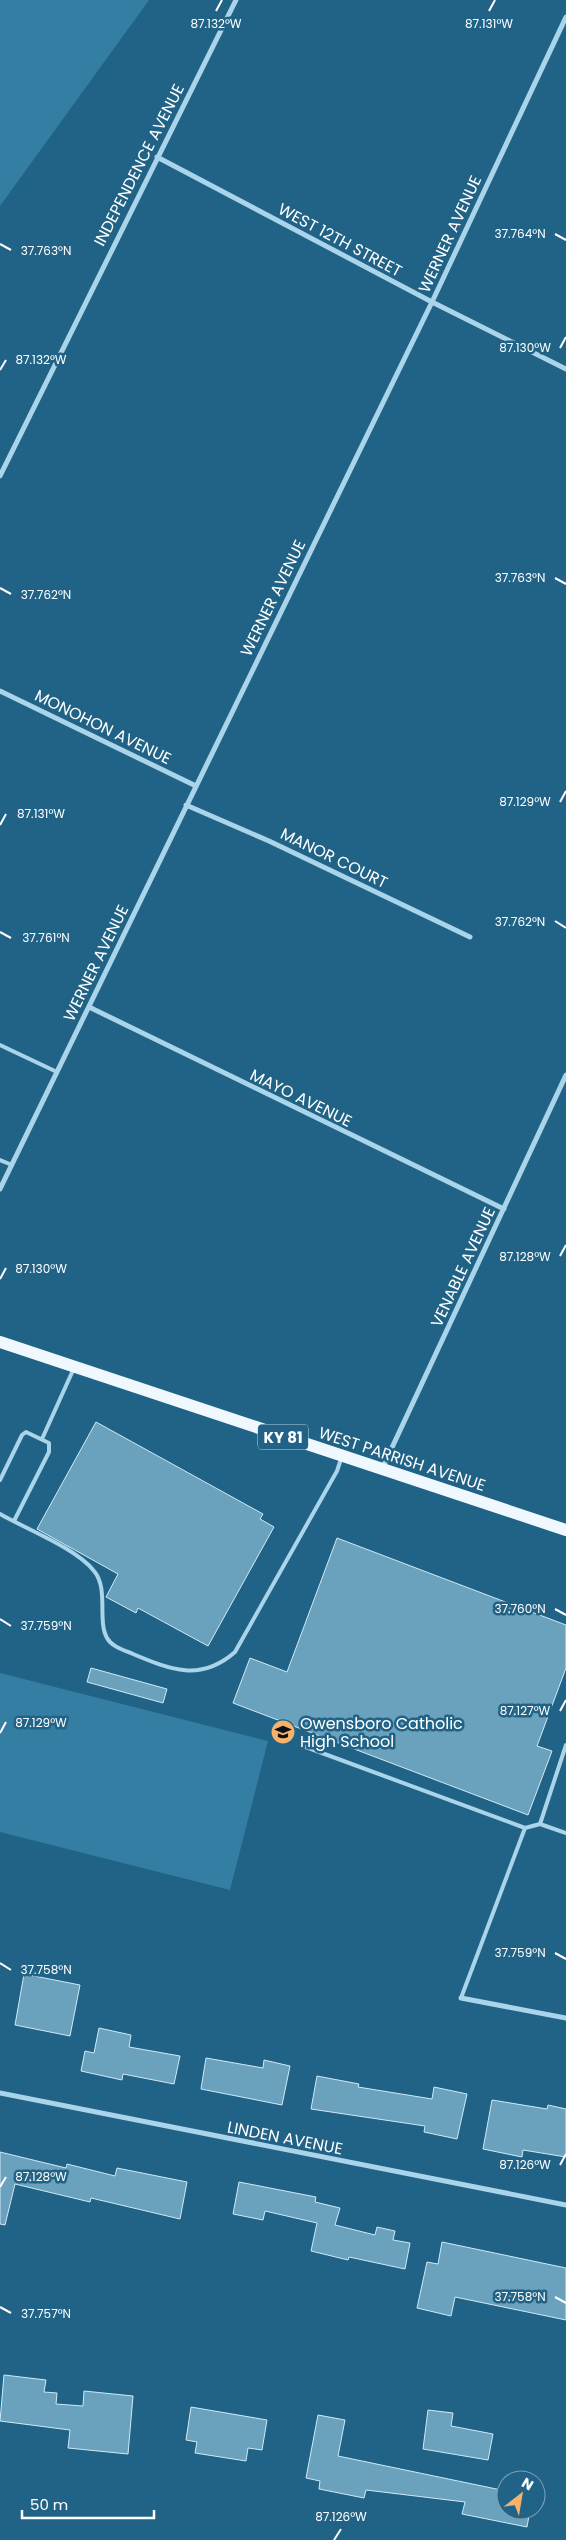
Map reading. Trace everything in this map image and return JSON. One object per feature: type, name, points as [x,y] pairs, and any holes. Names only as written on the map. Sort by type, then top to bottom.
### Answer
[{"type":"main road","name":"WEST PARRISH AVENUE","points":[[0,1342],[566,1530]]},
{"type":"street","name":"INDEPENDENCE AVENUE","points":[[0,476],[236,0]]},
{"type":"street","name":"WERNER AVENUE","points":[[0,1189],[432,302],[566,17]]},
{"type":"street","name":"WEST 12TH STREET","points":[[157,157],[432,302],[566,369]]},
{"type":"street","name":"MONOHON AVENUE","points":[[0,690],[196,786]]},
{"type":"street","name":"MANOR COURT","points":[[186,806],[269,841],[470,937]]},
{"type":"street","name":"MAYO AVENUE","points":[[89,1007],[504,1209]]},
{"type":"street","name":"VENABLE AVENUE","points":[[382,1470],[566,1075]]},
{"type":"street","points":[[462,1998],[566,2018]]},
{"type":"street","name":"LINDEN AVENUE","points":[[0,2094],[566,2205]]},
{"type":"lane","points":[[0,1045],[57,1072]]},
{"type":"lane","points":[[0,1160],[12,1165]]},
{"type":"lane","points":[[42,1439],[74,1367]]},
{"type":"lane","points":[[0,1480],[22,1435],[30,1432],[49,1444],[49,1452],[14,1521]]},
{"type":"lane","points":[[0,1514],[78,1557],[96,1573],[101,1585],[106,1633],[115,1646],[165,1668],[193,1671],[212,1668],[223,1663],[235,1652],[337,1471],[341,1456]]},
{"type":"lane","points":[[540,1824],[566,1745]]},
{"type":"lane","points":[[303,1746],[525,1828],[540,1824],[566,1833]]},
{"type":"lane","points":[[462,1998],[525,1828]]},
{"type":"shaded area","points":[[0,0],[149,0],[0,206]]},
{"type":"shaded area","points":[[0,1673],[268,1741],[230,1890],[0,1832]]},
{"type":"building","points":[[96,1422],[263,1514],[260,1519],[274,1527],[208,1646],[138,1608],[136,1613],[106,1597],[118,1574],[37,1529]]},
{"type":"building","points":[[337,1538],[566,1625],[566,1668],[537,1746],[552,1751],[528,1815],[233,1703],[250,1658],[287,1672]]},
{"type":"building","points":[[91,1668],[167,1689],[163,1703],[87,1682]]},
{"type":"building","points":[[24,1974],[80,1985],[70,2036],[15,2025]]},
{"type":"building","points":[[99,2028],[131,2035],[129,2047],[180,2056],[174,2084],[123,2074],[122,2080],[81,2071],[85,2051],[94,2053]]},
{"type":"building","points":[[206,2058],[263,2068],[264,2060],[290,2066],[282,2105],[201,2089]]},
{"type":"building","points":[[317,2076],[359,2084],[358,2087],[432,2099],[434,2087],[467,2094],[457,2139],[424,2132],[425,2126],[311,2109]]},
{"type":"building","points":[[492,2100],[547,2109],[548,2105],[566,2109],[566,2157],[523,2150],[522,2157],[483,2149]]},
{"type":"building","points":[[0,2152],[66,2168],[67,2164],[115,2176],[117,2168],[187,2182],[180,2219],[91,2198],[90,2202],[15,2184],[5,2225],[0,2224]]},
{"type":"building","points":[[239,2182],[316,2197],[315,2202],[340,2208],[335,2225],[375,2235],[377,2227],[395,2231],[393,2240],[410,2243],[405,2269],[349,2257],[348,2260],[311,2251],[317,2223],[265,2211],[263,2220],[233,2214]]},
{"type":"building","points":[[442,2242],[566,2268],[566,2320],[455,2297],[451,2316],[417,2308],[427,2262],[438,2264]]},
{"type":"building","points":[[4,2375],[46,2380],[44,2392],[57,2393],[56,2404],[83,2406],[84,2391],[133,2396],[128,2454],[68,2448],[70,2430],[0,2421]]},
{"type":"building","points":[[191,2407],[267,2420],[262,2450],[248,2448],[246,2461],[195,2453],[197,2442],[186,2440]]},
{"type":"building","points":[[428,2410],[453,2413],[451,2426],[493,2434],[488,2460],[423,2449]]},
{"type":"building","points":[[318,2415],[345,2420],[338,2456],[496,2489],[496,2520],[528,2520],[527,2527],[462,2514],[465,2502],[366,2490],[364,2498],[319,2489],[320,2481],[306,2478]]},
{"type":"place","name":"Owensboro Catholic High School","points":[[283,1732]]}]
